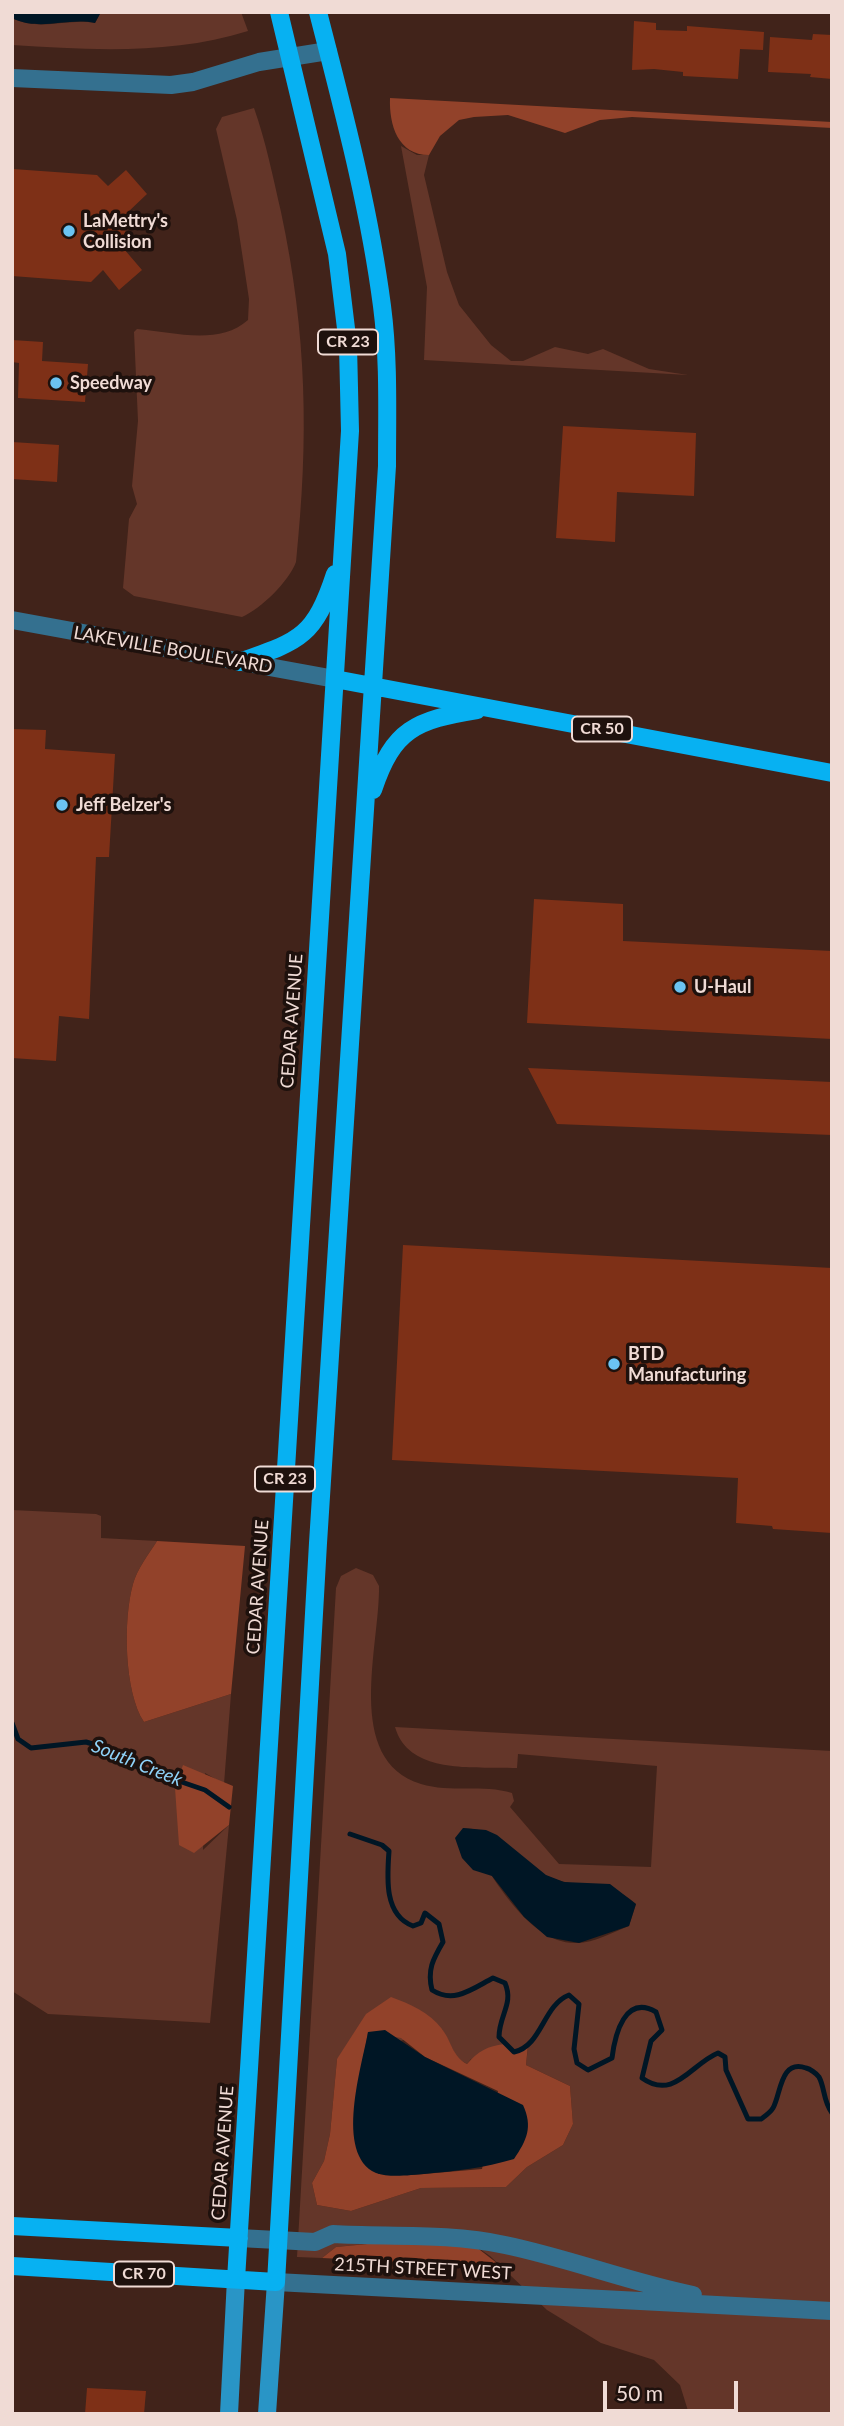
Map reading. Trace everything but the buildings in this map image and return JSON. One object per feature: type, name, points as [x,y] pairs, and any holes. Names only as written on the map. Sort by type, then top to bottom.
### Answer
[{"type":"main road","name":"CR 23","points":[[279,12],[324,192],[342,283],[348,345],[350,431],[335,679]]},
{"type":"main road","name":"CR 23","points":[[267,2414],[387,466],[386,343],[370,224],[318,12]]},
{"type":"main road","points":[[239,662],[304,636],[324,608],[343,548]]},
{"type":"main road","name":"CR 50","points":[[335,679],[832,773]]},
{"type":"main road","name":"CEDAR AVENUE","points":[[229,2414],[335,679]]},
{"type":"main road","points":[[365,813],[382,761],[407,730],[425,720],[492,708]]},
{"type":"main road","points":[[12,2226],[239,2238]]},
{"type":"main road","name":"215TH STREET WEST","points":[[12,2266],[276,2282]]},
{"type":"street","points":[[12,78],[170,85],[290,57],[328,51]]},
{"type":"street","name":"LAKEVILLE BOULEVARD","points":[[12,620],[335,679]]},
{"type":"street","points":[[239,2238],[315,2242],[333,2234],[485,2242],[529,2251],[640,2284],[751,2307]]},
{"type":"street","name":"215TH STREET WEST","points":[[276,2282],[832,2311]]},
{"type":"shaded area","points":[[101,12],[241,12],[248,31],[219,39],[160,47],[41,47],[12,45],[12,18],[33,24],[95,23]]},
{"type":"shaded area","points":[[390,98],[832,122],[832,128],[632,117],[600,120],[565,133],[508,115],[474,117],[459,120],[440,136],[429,155],[410,150],[398,137],[391,118]]},
{"type":"shaded area","points":[[254,108],[281,212],[296,301],[303,386],[303,472],[296,562],[274,594],[242,617],[134,596],[123,588],[129,519],[137,504],[132,486],[138,421],[134,332],[137,329],[210,335],[236,328],[248,320],[249,299],[237,220],[216,129],[222,117]]},
{"type":"shaded area","points":[[401,146],[417,155],[429,155],[424,175],[447,272],[459,305],[491,345],[511,361],[523,361],[555,347],[588,354],[603,349],[649,369],[688,375],[424,360],[427,287]]},
{"type":"shaded area","points":[[12,1510],[96,1514],[101,1516],[101,1538],[157,1541],[135,1578],[128,1616],[129,1674],[137,1709],[144,1722],[231,1694],[224,1784],[205,1773],[203,1850],[229,1825],[210,2023],[48,2014],[12,1991]]},
{"type":"shaded area","points":[[157,1541],[245,1546],[231,1694],[144,1722],[132,1693],[129,1674],[128,1616],[135,1578]]},
{"type":"shaded area","points":[[356,1568],[373,1575],[379,1586],[371,1698],[374,1727],[382,1751],[397,1771],[432,1787],[490,1789],[512,1793],[514,1801],[510,1807],[559,1864],[651,1867],[657,1766],[518,1754],[517,1768],[446,1765],[414,1754],[403,1743],[395,1727],[832,1751],[832,2414],[689,2414],[680,2385],[654,2360],[601,2343],[547,2310],[490,2256],[471,2243],[367,2244],[336,2247],[322,2258],[297,2257],[336,1588],[341,1576]],"holes":[[[463,1828],[491,1834],[533,1867],[557,1880],[603,1887],[625,1895],[636,1904],[629,1926],[583,1943],[558,1940],[541,1931],[509,1900]],[[442,2029],[457,2058],[467,2064],[471,2059],[521,2050],[528,2046],[526,2065],[570,2086],[573,2124],[563,2145],[527,2167],[506,2187],[421,2188],[351,2211],[317,2205],[312,2183],[324,2161],[330,2134],[337,2059]]]},
{"type":"shaded area","points":[[183,1765],[233,1786],[229,1825],[194,1853],[179,1845],[175,1788]]},
{"type":"shaded area","points":[[391,1997],[412,2006],[437,2023],[458,2057],[467,2064],[479,2052],[493,2046],[504,2044],[514,2052],[528,2045],[526,2065],[570,2086],[573,2124],[563,2145],[527,2167],[506,2187],[421,2188],[351,2211],[317,2205],[312,2183],[324,2161],[330,2134],[337,2059],[366,2014]],"holes":[[[368,2032],[401,2038],[425,2057],[498,2091],[482,2169],[412,2175],[378,2174],[361,2069]]]},
{"type":"shaded area","points":[[471,2243],[502,2267],[322,2258],[336,2247]]},
{"type":"water","points":[[12,12],[101,12],[95,23],[33,24],[12,18]]},
{"type":"water","points":[[463,1828],[486,1830],[497,1835],[546,1875],[564,1882],[610,1884],[636,1904],[629,1926],[579,1943],[547,1937],[524,1917],[492,1876],[473,1870],[462,1858],[455,1838]]},
{"type":"water","points":[[385,2030],[425,2057],[523,2105],[528,2120],[527,2133],[514,2159],[470,2169],[400,2176],[376,2173],[363,2163],[356,2148],[353,2129],[357,2087],[368,2032]]},
{"type":"waterway","name":"South Creek","points":[[12,1723],[18,1739],[31,1748],[86,1742],[106,1748],[132,1765],[205,1790],[229,1807]]},
{"type":"waterway","name":"South Creek","points":[[350,1834],[382,1845],[389,1851],[389,1895],[392,1905],[404,1921],[413,1926],[421,1923],[425,1913],[439,1924],[443,1942],[432,1965],[432,1990],[448,1996],[463,1993],[493,1978],[505,1983],[508,1997],[499,2037],[514,2052],[531,2042],[553,2007],[569,1995],[579,2004],[574,2049],[577,2063],[588,2070],[612,2058],[619,2028],[624,2019],[636,2008],[645,2008],[656,2012],[662,2030],[651,2041],[642,2078],[653,2084],[673,2083],[718,2053],[725,2057],[726,2070],[748,2119],[761,2119],[773,2108],[786,2073],[791,2068],[806,2068],[819,2077],[832,2113]]},
{"type":"place","name":"LaMettry's Collision","points":[[69,231]]},
{"type":"place","name":"Speedway","points":[[56,383]]},
{"type":"place","name":"Jeff Belzer's","points":[[62,805]]},
{"type":"place","name":"U-Haul","points":[[680,987]]},
{"type":"place","name":"BTD Manufacturing","points":[[614,1364]]}]
